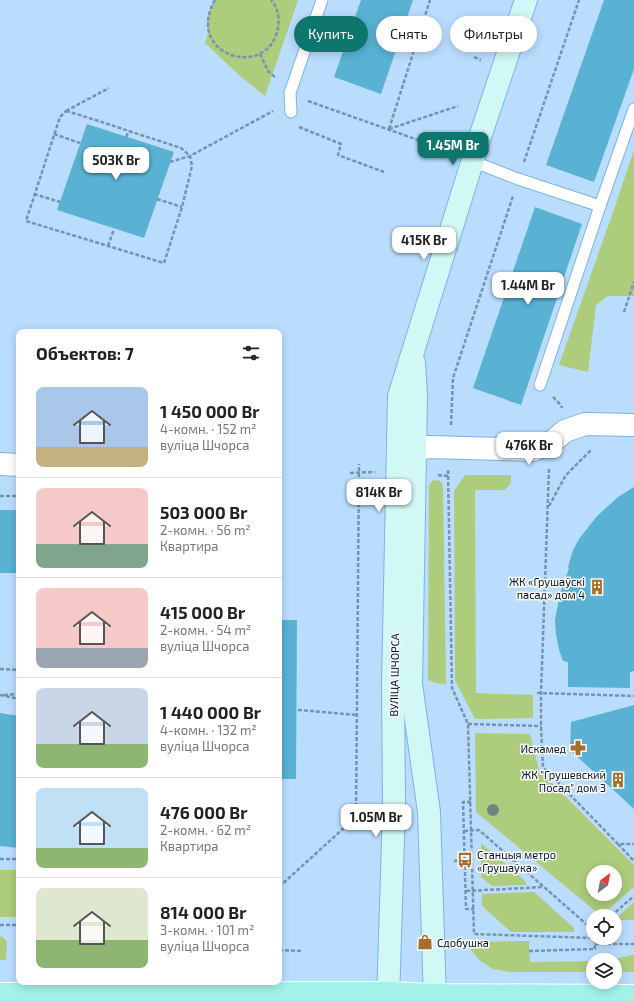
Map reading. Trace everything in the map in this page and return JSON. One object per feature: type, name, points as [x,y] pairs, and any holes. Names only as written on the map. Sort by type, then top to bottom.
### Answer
[{"type":"main road","points":[[0,994],[435,998],[634,996]]},
{"type":"street","name":"ВУЛІЦА ШЧОРСА","points":[[389,997],[394,808],[394,684],[399,396],[472,161],[526,0]]},
{"type":"street","name":"ВУЛІЦА ШЧОРСА","points":[[414,351],[416,395],[411,684],[429,812],[435,998]]},
{"type":"street","points":[[415,449],[450,447],[534,450],[552,442],[565,431],[585,424],[634,424]]},
{"type":"street","points":[[0,464],[16,465]]},
{"type":"lane","points":[[291,107],[290,93],[322,0]]},
{"type":"lane","points":[[540,385],[634,109]]},
{"type":"lane","points":[[472,161],[518,179],[600,206]]},
{"type":"path","points":[[215,0],[209,10],[207,22],[209,34],[216,45],[225,53],[236,57],[248,57],[260,54],[270,47],[276,36],[279,25],[278,12],[271,0]]},
{"type":"path","points":[[389,129],[430,0]]},
{"type":"path","points":[[579,0],[518,179],[453,378],[448,476],[452,688],[468,724],[474,891],[474,934],[586,938]]},
{"type":"path","points":[[66,111],[182,148],[190,156],[192,166],[182,207],[164,263],[26,221],[60,117],[66,111],[109,88]]},
{"type":"path","points":[[170,162],[190,156],[266,115],[291,107],[296,96],[433,146]]},
{"type":"path","points":[[389,129],[458,106]]},
{"type":"path","points":[[266,115],[274,118]]},
{"type":"path","points":[[296,126],[341,144],[338,155],[384,172]]},
{"type":"path","points":[[126,137],[129,130]]},
{"type":"path","points":[[54,134],[80,143]]},
{"type":"path","points":[[34,194],[60,202]]},
{"type":"path","points":[[157,199],[182,207]]},
{"type":"path","points":[[108,246],[114,229]]},
{"type":"path","points":[[624,312],[634,282]]},
{"type":"path","points":[[540,385],[561,405],[565,431]]},
{"type":"path","points":[[549,507],[566,475],[593,448]]},
{"type":"path","points":[[282,884],[356,817],[359,464]]},
{"type":"path","points":[[549,464],[549,507],[541,693],[543,767],[634,861]]},
{"type":"path","points":[[0,496],[16,496]]},
{"type":"path","points":[[0,669],[16,670]]},
{"type":"path","points":[[537,693],[634,696]]},
{"type":"path","points":[[1,695],[16,694]]},
{"type":"path","points":[[1,695],[16,698]]},
{"type":"path","points":[[298,710],[357,715]]},
{"type":"path","points":[[468,724],[541,726]]},
{"type":"path","points":[[471,802],[464,802],[466,910],[474,909]]},
{"type":"path","points":[[464,832],[479,830],[586,924]]},
{"type":"path","points":[[618,844],[634,844]]},
{"type":"path","points":[[0,859],[16,859]]},
{"type":"path","points":[[466,891],[544,888]]},
{"type":"path","points":[[619,909],[634,896]]},
{"type":"path","points":[[0,925],[16,925]]},
{"type":"path","points":[[622,944],[634,944]]},
{"type":"path","points":[[529,951],[595,949],[594,945]]},
{"type":"path","points":[[282,950],[302,952]]},
{"type":"green space","points":[[215,0],[298,0],[265,96],[240,76],[205,43],[208,33],[207,18]]},
{"type":"green space","points":[[634,150],[634,296],[608,296],[596,305],[588,372],[559,365],[612,215]]},
{"type":"green space","points":[[465,475],[511,475],[511,483],[505,490],[475,490],[476,693],[533,695],[533,718],[475,719],[455,680],[454,491]]},
{"type":"green space","points":[[433,480],[440,481],[443,485],[446,684],[428,680],[429,485]]},
{"type":"green space","points":[[475,733],[530,734],[539,770],[634,865],[634,887],[622,898],[622,865],[586,865],[586,901],[618,901],[609,909],[593,909],[476,812]]},
{"type":"green space","points":[[481,843],[524,880],[527,885],[492,886],[481,877]]},
{"type":"green space","points":[[0,870],[16,870],[16,917],[0,917]]},
{"type":"green space","points":[[534,892],[574,928],[574,932],[511,932],[482,906],[482,894]]},
{"type":"green space","points":[[634,902],[634,920],[622,920],[622,913]]},
{"type":"green space","points":[[0,936],[7,942],[6,960],[0,960]]},
{"type":"green space","points":[[529,941],[530,962],[586,961],[586,972],[509,972],[493,969],[479,960],[470,949],[467,942]]},
{"type":"green space","points":[[634,955],[634,972],[622,972],[622,957]]},
{"type":"building","points":[[361,0],[413,0],[408,16],[376,16],[376,52],[395,52],[381,94],[334,77],[343,52],[368,52],[368,16],[355,16]]},
{"type":"building","points":[[604,0],[634,0],[634,69],[594,182],[546,165]]},
{"type":"building","points":[[87,124],[174,152],[144,238],[57,210]]},
{"type":"building","points":[[535,207],[582,224],[521,405],[473,388]]},
{"type":"building","name":"ЖК «Грушаўскі пасад» дом 4","points":[[634,487],[634,671],[630,672],[630,688],[568,687],[568,662],[563,661],[559,650],[555,620],[560,594],[569,568],[573,550],[579,539],[597,516],[618,497]]},
{"type":"building","points":[[0,510],[16,510],[16,573],[0,573]]},
{"type":"building","points":[[282,620],[297,620],[296,779],[282,779]]},
{"type":"building","name":"ЖК \"Грушевский Посад\" дом 3","points":[[634,705],[634,809],[570,750],[571,722]]},
{"type":"building","points":[[0,713],[16,716],[16,848],[0,846]]},
{"type":"place","name":"ЖК «Грушаўскі пасад» дом 4","points":[[597,587]]},
{"type":"place","name":"Искамед","points":[[578,748]]},
{"type":"place","name":"ЖК \"Грушевский Посад\" дом 3","points":[[618,780]]},
{"type":"place","name":"Станцыя метро «Грушаўка»","points":[[465,860]]},
{"type":"place","name":"Сдобушка","points":[[425,942]]}]
